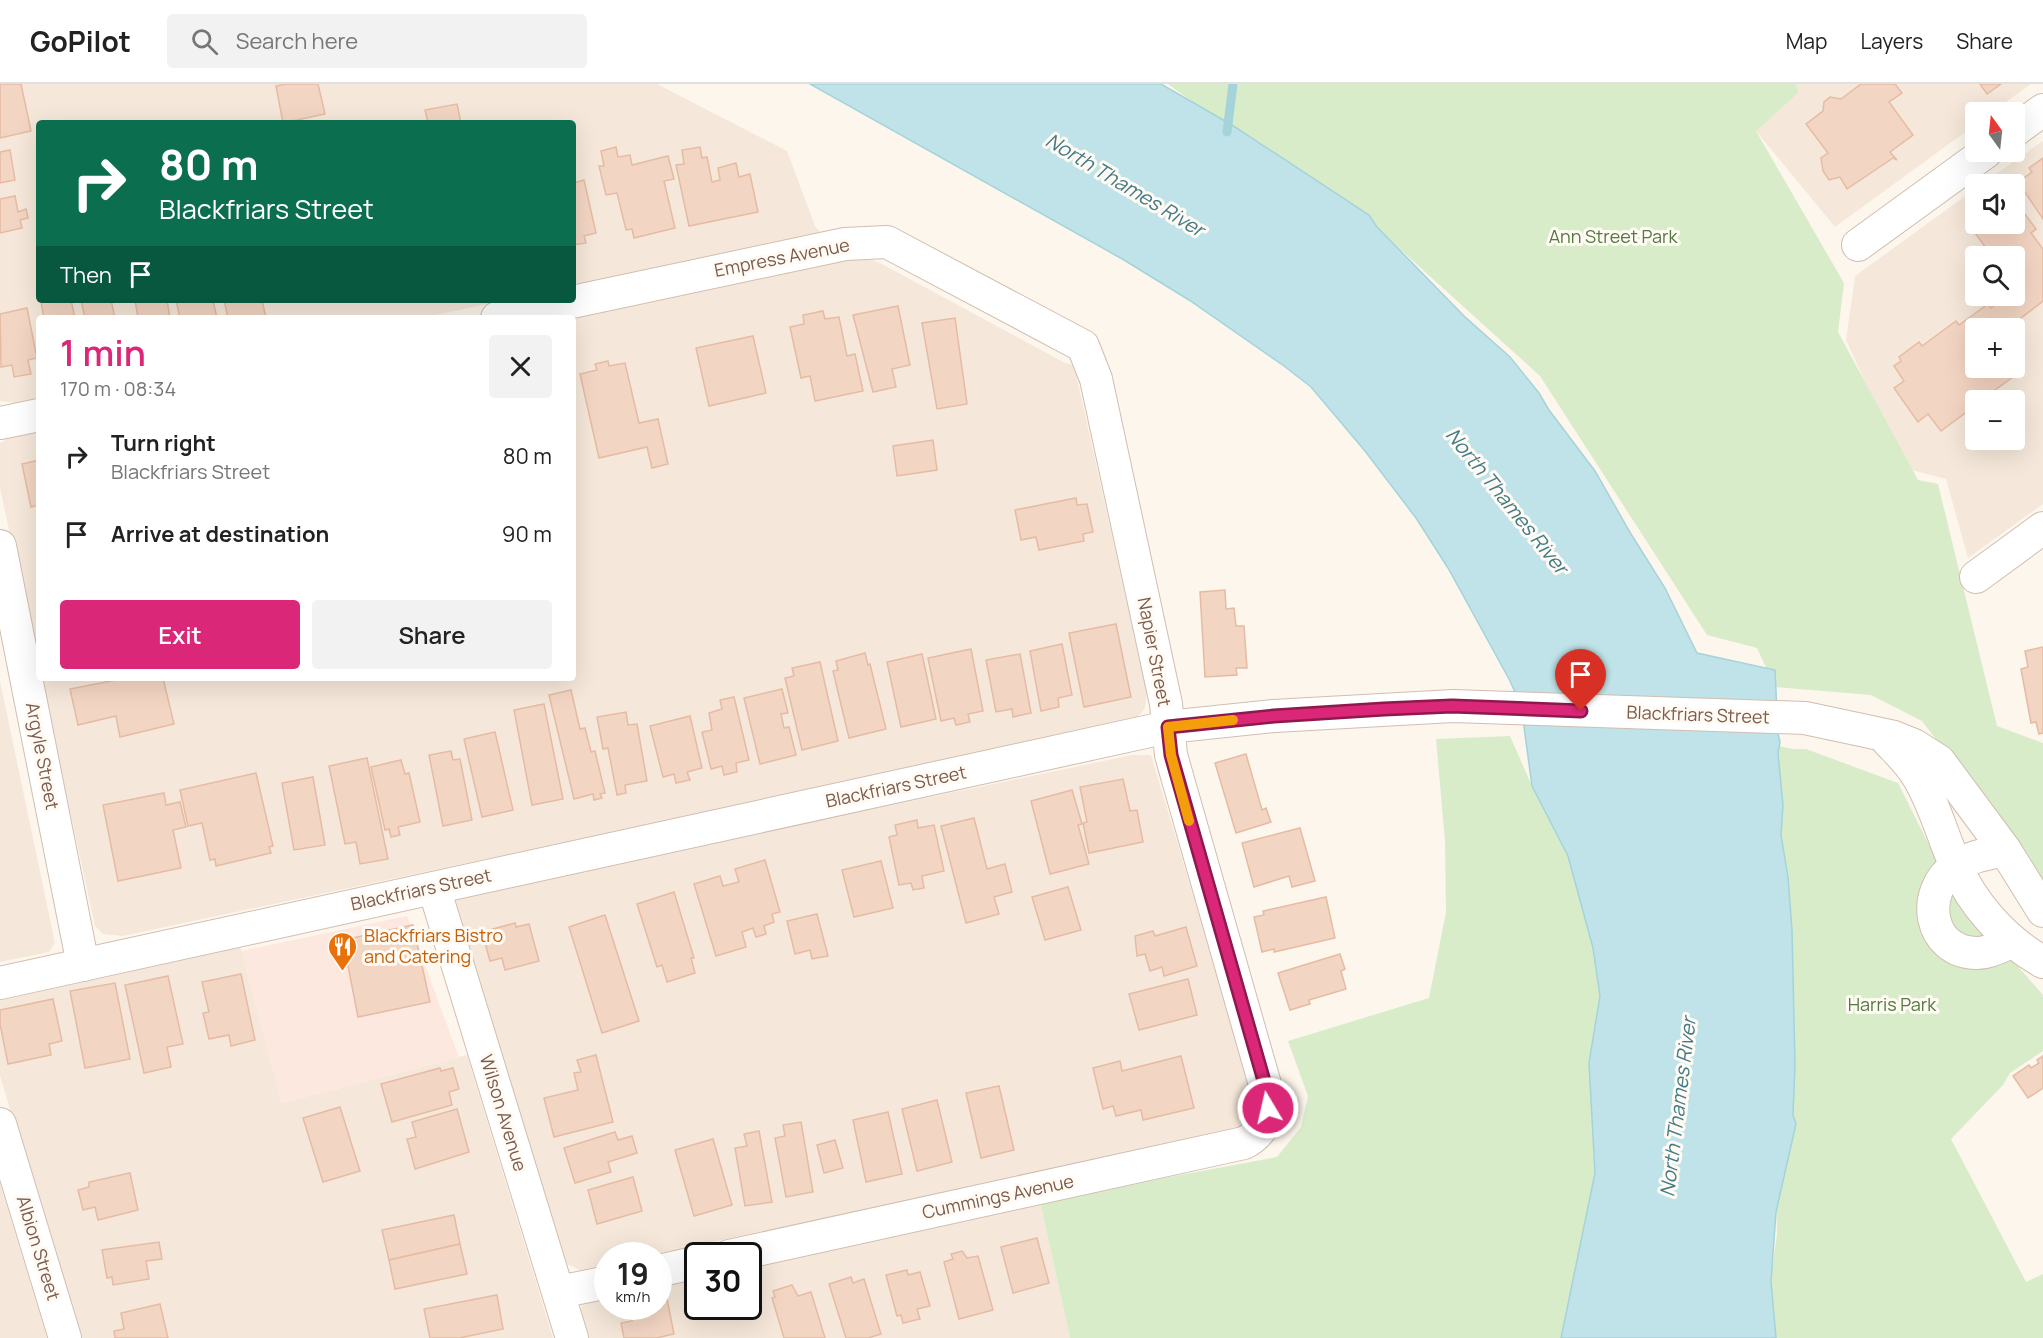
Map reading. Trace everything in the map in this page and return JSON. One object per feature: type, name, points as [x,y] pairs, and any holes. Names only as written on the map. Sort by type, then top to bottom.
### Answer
[{"type":"street","points":[[2025,123],[2043,110]]},
{"type":"street","points":[[1858,245],[1972,162]]},
{"type":"street","name":"Empress Avenue","points":[[576,301],[845,244],[887,242],[1083,346]]},
{"type":"street","name":"Empress Avenue","points":[[510,315],[567,303]]},
{"type":"street","name":"Napier Street","points":[[1083,346],[1096,379],[1166,704],[1171,755],[1266,1088],[1268,1108],[1261,1130]]},
{"type":"street","points":[[0,423],[36,416]]},
{"type":"street","points":[[1976,577],[2043,528]]},
{"type":"street","name":"Argyle Street","points":[[0,546],[83,965]]},
{"type":"street","name":"Blackfriars Street","points":[[0,983],[1168,727],[1274,716],[1452,706],[1805,718],[1894,737],[1914,745],[1939,761],[2005,850],[2043,911]]},
{"type":"street","points":[[1882,735],[1916,774],[1928,796],[1955,866],[1986,915],[2012,942],[2043,962]]},
{"type":"street","points":[[2005,850],[1970,859],[1955,866],[1943,879],[1932,906],[1937,927],[1942,936],[1956,948],[1975,953],[1986,952],[2012,942]]},
{"type":"street","name":"Wilson Avenue","points":[[434,888],[572,1338]]},
{"type":"street","name":"Albion Street","points":[[0,1124],[65,1338]]},
{"type":"street","name":"Cummings Avenue","points":[[762,1249],[1229,1147],[1254,1138],[1261,1130]]},
{"type":"street","points":[[559,1292],[594,1285]]},
{"type":"shaded area","points":[[0,84],[657,84],[787,151],[815,226],[822,234],[576,285],[576,120],[36,120],[36,303],[493,303],[435,315],[36,315],[36,399],[15,403],[0,401]]},
{"type":"shaded area","points":[[1725,84],[2031,84],[2006,102],[1965,102],[1965,132],[1835,227],[1756,131]]},
{"type":"shaded area","points":[[2043,141],[2043,504],[1968,558],[1946,479],[1904,468],[1846,340],[1855,276],[1965,196],[1965,234],[2025,234],[2025,174],[1996,174],[2013,162],[2025,162],[2025,154]]},
{"type":"shaded area","points":[[862,256],[882,264],[1065,363],[1074,365],[1147,693],[1145,708],[1135,721],[123,936],[103,934],[95,926],[42,681],[576,681],[576,316]]},
{"type":"shaded area","points":[[36,430],[36,653],[0,488],[0,443],[16,434]]},
{"type":"shaded area","points":[[0,681],[55,943],[49,952],[0,962]]},
{"type":"shaded area","points":[[1132,755],[1151,755],[1252,1091],[1251,1111],[1242,1131],[712,1242],[684,1242],[684,1248],[672,1250],[672,1242],[594,1242],[594,1267],[580,1270],[567,1264],[454,908],[456,899],[471,893]]},
{"type":"shaded area","points":[[407,916],[459,1057],[282,1103],[241,951]]},
{"type":"shaded area","points":[[239,942],[282,1103],[467,1055],[553,1338],[79,1338],[0,1076],[0,996]]},
{"type":"shaded area","points":[[0,1184],[47,1338],[0,1338]]},
{"type":"shaded area","points":[[1040,1200],[1070,1338],[585,1338],[577,1315],[585,1301],[594,1299],[594,1320],[672,1320],[672,1282],[684,1279],[684,1320],[762,1320],[762,1262]]},
{"type":"green space","name":"Ann Street Park","points":[[1168,84],[1796,84],[1798,93],[1756,131],[1844,283],[1838,332],[1918,480],[1938,484],[1997,726],[2043,743],[2043,880],[1922,721],[1871,695],[1775,687],[1757,648],[1707,635],[1540,376],[1391,241],[1267,148],[1197,105]]},
{"type":"green space","points":[[1510,736],[1532,786],[1568,856],[1593,948],[1600,996],[1589,1063],[1595,1173],[1561,1338],[1070,1338],[1040,1201],[1277,1157],[1301,1127],[1308,1096],[1288,1041],[1429,998],[1446,912],[1445,841],[1436,739]]},
{"type":"green space","name":"Harris Park","points":[[1760,742],[1793,749],[1806,749],[1898,783],[1935,857],[1969,911],[2043,995],[2043,1051],[2010,1073],[2003,1085],[1951,1139],[2026,1282],[2043,1274],[2043,1338],[1763,1338],[1777,1234],[1768,860]]},
{"type":"water","name":"North Thames River","points":[[810,84],[1161,84],[1232,125],[1369,215],[1377,227],[1464,316],[1510,357],[1595,471],[1665,588],[1697,653],[1775,670],[1780,742],[1778,753],[1783,805],[1781,835],[1788,877],[1792,930],[1795,1065],[1793,1115],[1796,1124],[1776,1212],[1771,1282],[1776,1338],[1561,1338],[1595,1173],[1589,1063],[1600,996],[1593,948],[1568,856],[1532,786],[1521,705],[1448,568],[1416,518],[1365,451],[1311,387],[1189,300],[1124,260]]},
{"type":"building","points":[[0,84],[21,84],[31,131],[0,138]]},
{"type":"building","points":[[318,84],[325,114],[297,120],[282,120],[276,86]]},
{"type":"building","points":[[1861,84],[1895,84],[1902,93],[1889,102],[1913,135],[1890,152],[1897,160],[1893,158],[1847,189],[1840,177],[1829,180],[1823,171],[1821,158],[1828,153],[1806,124],[1823,111],[1824,102],[1830,97],[1841,99]]},
{"type":"building","points":[[1980,84],[2001,84],[1987,94]]},
{"type":"building","points":[[457,104],[460,120],[427,120],[425,110]]},
{"type":"building","points":[[616,147],[618,157],[630,155],[632,165],[668,156],[674,179],[664,181],[675,228],[634,238],[632,229],[626,230],[617,193],[606,195],[599,166],[604,166],[601,151]]},
{"type":"building","points":[[700,147],[702,158],[707,157],[712,182],[720,180],[718,168],[736,163],[739,177],[750,174],[758,212],[689,226],[676,165],[684,164],[682,150]]},
{"type":"building","points":[[10,150],[15,180],[0,183],[0,152]]},
{"type":"building","points":[[2043,158],[2043,219],[2025,192],[2025,177],[2032,172],[2029,168]]},
{"type":"building","points":[[584,180],[596,233],[584,236],[586,243],[576,245],[576,182]]},
{"type":"building","points":[[15,196],[18,212],[26,209],[28,218],[20,220],[22,228],[0,233],[0,199]]},
{"type":"building","points":[[2025,214],[2036,229],[2031,233],[2043,249],[2043,301],[2021,318],[1969,318],[1985,306],[1991,308],[1994,306],[2025,306],[2025,246],[1985,246],[1976,234],[2025,234]]},
{"type":"building","points":[[41,303],[72,303],[74,315],[43,315]]},
{"type":"building","points":[[82,303],[112,303],[114,315],[84,315]]},
{"type":"building","points":[[136,303],[168,303],[170,315],[138,315]]},
{"type":"building","points":[[177,303],[214,303],[216,315],[179,315]]},
{"type":"building","points":[[225,303],[263,303],[265,315],[227,315]]},
{"type":"building","points":[[898,306],[910,365],[892,369],[896,387],[873,392],[853,315]]},
{"type":"building","points":[[27,308],[36,353],[36,358],[28,360],[31,374],[14,377],[12,365],[1,367],[0,314]]},
{"type":"building","points":[[823,311],[825,319],[839,317],[847,356],[855,354],[863,391],[815,401],[810,376],[801,378],[790,327],[804,324],[803,315]]},
{"type":"building","points":[[955,318],[967,404],[937,409],[922,323]]},
{"type":"building","points":[[1956,321],[1959,325],[1965,321],[1965,378],[2012,378],[1995,390],[1965,390],[1965,413],[1941,431],[1928,414],[1918,422],[1894,388],[1904,381],[1894,366],[1901,361],[1899,357],[1919,342],[1922,346]]},
{"type":"building","points":[[753,336],[766,393],[709,406],[696,348]]},
{"type":"building","points":[[608,361],[609,366],[625,363],[639,423],[658,419],[668,464],[652,468],[647,447],[599,458],[580,374],[597,370],[595,364]]},
{"type":"building","points":[[933,440],[937,470],[897,476],[893,446]]},
{"type":"building","points":[[36,461],[36,506],[31,507],[22,464]]},
{"type":"building","points":[[1076,498],[1077,505],[1087,504],[1093,532],[1083,534],[1084,541],[1039,550],[1036,537],[1021,540],[1015,510]]},
{"type":"building","points":[[1225,590],[1226,609],[1234,608],[1236,626],[1244,626],[1247,668],[1236,668],[1237,675],[1205,677],[1200,592]]},
{"type":"building","points":[[1116,624],[1131,697],[1084,707],[1069,633]]},
{"type":"building","points":[[1062,644],[1072,695],[1058,698],[1059,707],[1041,711],[1030,651]]},
{"type":"building","points":[[2043,647],[2043,733],[2039,734],[2036,722],[2031,723],[2021,669],[2028,667],[2025,651]]},
{"type":"building","points":[[971,649],[983,711],[968,714],[970,722],[956,725],[954,718],[941,721],[928,658]]},
{"type":"building","points":[[865,653],[868,665],[870,664],[886,729],[849,738],[833,671],[838,670],[836,661]]},
{"type":"building","points":[[922,654],[936,719],[901,727],[887,662]]},
{"type":"building","points":[[1020,654],[1031,713],[1013,717],[1012,709],[996,712],[986,660]]},
{"type":"building","points":[[820,662],[838,741],[802,750],[785,678],[794,676],[792,668]]},
{"type":"building","points":[[111,681],[164,681],[174,724],[120,737],[116,716],[78,725],[70,689]]},
{"type":"building","points":[[782,689],[788,713],[781,714],[784,728],[789,727],[796,755],[760,764],[744,698]]},
{"type":"building","points":[[571,690],[580,729],[585,728],[591,752],[595,751],[605,793],[600,794],[602,798],[594,800],[593,794],[574,799],[549,695]]},
{"type":"building","points":[[734,697],[749,760],[736,763],[737,772],[724,775],[722,766],[711,769],[702,732],[712,730],[709,713],[722,709],[720,700]]},
{"type":"building","points":[[544,704],[563,799],[532,805],[514,710]]},
{"type":"building","points":[[626,712],[628,725],[637,724],[647,781],[625,785],[626,793],[617,795],[608,748],[603,749],[597,717]]},
{"type":"building","points":[[690,716],[702,768],[687,772],[690,780],[676,783],[674,774],[663,777],[650,726]]},
{"type":"building","points":[[495,732],[513,810],[482,817],[464,739]]},
{"type":"building","points":[[451,751],[453,760],[460,759],[472,820],[443,826],[429,755]]},
{"type":"building","points":[[1246,754],[1262,810],[1266,808],[1271,822],[1236,833],[1215,763]]},
{"type":"building","points":[[367,758],[388,859],[360,864],[356,842],[345,844],[329,766]]},
{"type":"building","points":[[401,760],[405,774],[409,773],[420,822],[398,827],[400,835],[391,837],[389,829],[385,830],[371,767]]},
{"type":"building","points":[[256,773],[273,846],[269,847],[271,853],[216,866],[215,859],[210,860],[202,823],[188,826],[180,790]]},
{"type":"building","points":[[313,777],[325,845],[294,850],[282,783]]},
{"type":"building","points":[[1123,779],[1130,811],[1137,810],[1143,842],[1089,853],[1083,823],[1087,822],[1080,787]]},
{"type":"building","points":[[1072,790],[1082,824],[1078,825],[1089,864],[1050,874],[1031,801]]},
{"type":"building","points":[[164,793],[166,805],[180,802],[186,827],[173,830],[181,868],[118,881],[103,805]]},
{"type":"building","points":[[974,818],[987,869],[1005,864],[1012,892],[994,897],[999,914],[966,923],[941,826]]},
{"type":"building","points":[[917,820],[918,828],[934,825],[944,871],[922,876],[924,888],[913,890],[911,883],[899,885],[889,837],[897,835],[895,825]]},
{"type":"building","points":[[1300,828],[1315,881],[1292,887],[1289,876],[1254,887],[1242,843]]},
{"type":"building","points":[[765,860],[780,912],[772,914],[774,922],[764,926],[766,934],[756,937],[753,928],[742,932],[746,947],[716,956],[694,884],[720,876],[723,886],[739,882],[735,869]]},
{"type":"building","points":[[881,861],[893,908],[854,917],[842,870]]},
{"type":"building","points":[[1068,887],[1081,930],[1045,940],[1032,897]]},
{"type":"building","points":[[674,892],[694,958],[691,958],[695,973],[667,982],[662,965],[657,967],[637,904]]},
{"type":"building","points":[[1326,897],[1335,938],[1274,952],[1274,949],[1262,952],[1254,917],[1264,915],[1263,911]]},
{"type":"building","points":[[817,914],[828,956],[812,959],[810,950],[795,954],[787,921]]},
{"type":"building","points":[[605,915],[639,1021],[602,1033],[569,927]]},
{"type":"building","points":[[515,923],[516,927],[529,924],[539,961],[505,970],[502,958],[490,961],[482,932]]},
{"type":"building","points":[[413,925],[430,1002],[358,1017],[343,940]]},
{"type":"building","points":[[1186,927],[1197,966],[1164,976],[1162,967],[1150,971],[1145,954],[1137,956],[1135,936],[1153,931],[1155,936]]},
{"type":"building","points":[[1340,954],[1345,969],[1341,971],[1346,989],[1309,1000],[1310,1004],[1290,1010],[1278,973]]},
{"type":"building","points":[[241,974],[255,1040],[231,1046],[229,1035],[209,1039],[203,1013],[209,1012],[202,982]]},
{"type":"building","points":[[168,976],[183,1044],[167,1047],[171,1067],[144,1073],[125,985]]},
{"type":"building","points":[[1188,979],[1197,1015],[1139,1030],[1129,994]]},
{"type":"building","points":[[115,983],[130,1059],[85,1068],[70,991]]},
{"type":"building","points":[[53,999],[62,1041],[49,1044],[51,1055],[8,1064],[0,1024],[0,1010]]},
{"type":"building","points":[[596,1055],[613,1122],[554,1137],[544,1098],[578,1090],[574,1073],[581,1072],[577,1060]]},
{"type":"building","points":[[1181,1056],[1194,1108],[1143,1120],[1141,1110],[1116,1116],[1113,1106],[1103,1109],[1093,1068],[1120,1061],[1122,1071]]},
{"type":"building","points":[[2043,1056],[2043,1088],[2028,1098],[2013,1076],[2029,1065],[2031,1068],[2039,1063],[2037,1060]]},
{"type":"building","points":[[440,1068],[441,1071],[453,1068],[459,1089],[449,1092],[452,1105],[392,1122],[381,1084]]},
{"type":"building","points":[[999,1086],[1014,1150],[981,1158],[966,1093]]},
{"type":"building","points":[[937,1100],[952,1162],[917,1171],[902,1109]]},
{"type":"building","points":[[340,1107],[360,1171],[323,1182],[303,1118]]},
{"type":"building","points":[[457,1109],[469,1152],[415,1169],[407,1139],[416,1137],[412,1122]]},
{"type":"building","points":[[888,1112],[902,1174],[866,1182],[853,1120]]},
{"type":"building","points":[[801,1122],[813,1192],[786,1197],[775,1138],[785,1136],[783,1125]]},
{"type":"building","points":[[759,1131],[772,1202],[745,1206],[735,1148],[747,1146],[744,1134]]},
{"type":"building","points":[[615,1132],[618,1140],[632,1136],[637,1153],[608,1162],[611,1172],[575,1183],[564,1148]]},
{"type":"building","points":[[713,1139],[732,1205],[694,1216],[675,1150]]},
{"type":"building","points":[[835,1140],[843,1168],[824,1173],[817,1145]]},
{"type":"building","points":[[130,1173],[138,1210],[98,1220],[95,1207],[83,1210],[78,1190],[89,1187],[89,1182]]},
{"type":"building","points":[[633,1177],[642,1211],[597,1224],[588,1190]]},
{"type":"building","points":[[454,1215],[460,1244],[389,1260],[382,1230]]},
{"type":"building","points":[[1037,1238],[1049,1283],[1013,1293],[1001,1247]]},
{"type":"building","points":[[159,1242],[162,1259],[146,1261],[149,1279],[113,1285],[112,1277],[107,1278],[102,1250]]},
{"type":"building","points":[[460,1244],[467,1274],[395,1289],[389,1260]]},
{"type":"building","points":[[962,1251],[967,1258],[978,1256],[993,1310],[959,1319],[944,1262],[953,1259],[951,1254]]},
{"type":"building","points":[[907,1270],[908,1275],[920,1272],[930,1306],[917,1309],[920,1319],[903,1323],[901,1315],[897,1316],[886,1275]]},
{"type":"building","points":[[851,1277],[853,1283],[864,1279],[881,1334],[868,1338],[846,1338],[829,1284]]},
{"type":"building","points":[[792,1285],[798,1296],[811,1292],[825,1338],[784,1338],[772,1298],[775,1297],[773,1291]]},
{"type":"building","points":[[497,1295],[503,1329],[459,1338],[430,1338],[424,1309]]},
{"type":"building","points":[[160,1304],[168,1338],[115,1338],[114,1331],[124,1329],[121,1313]]},
{"type":"building","points":[[671,1320],[674,1334],[656,1338],[624,1338],[621,1323]]},
{"type":"waterway","points":[[1227,132],[1233,84]]},
{"type":"slow traffic","points":[[1189,821],[1171,755],[1168,727],[1233,720]]},
{"type":"place","name":"Blackfriars Bistro and Catering","points":[[343,972]]},
{"type":"route","points":[[1268,1108],[1266,1088],[1171,755],[1168,727],[1274,716],[1452,706],[1581,711]]}]
